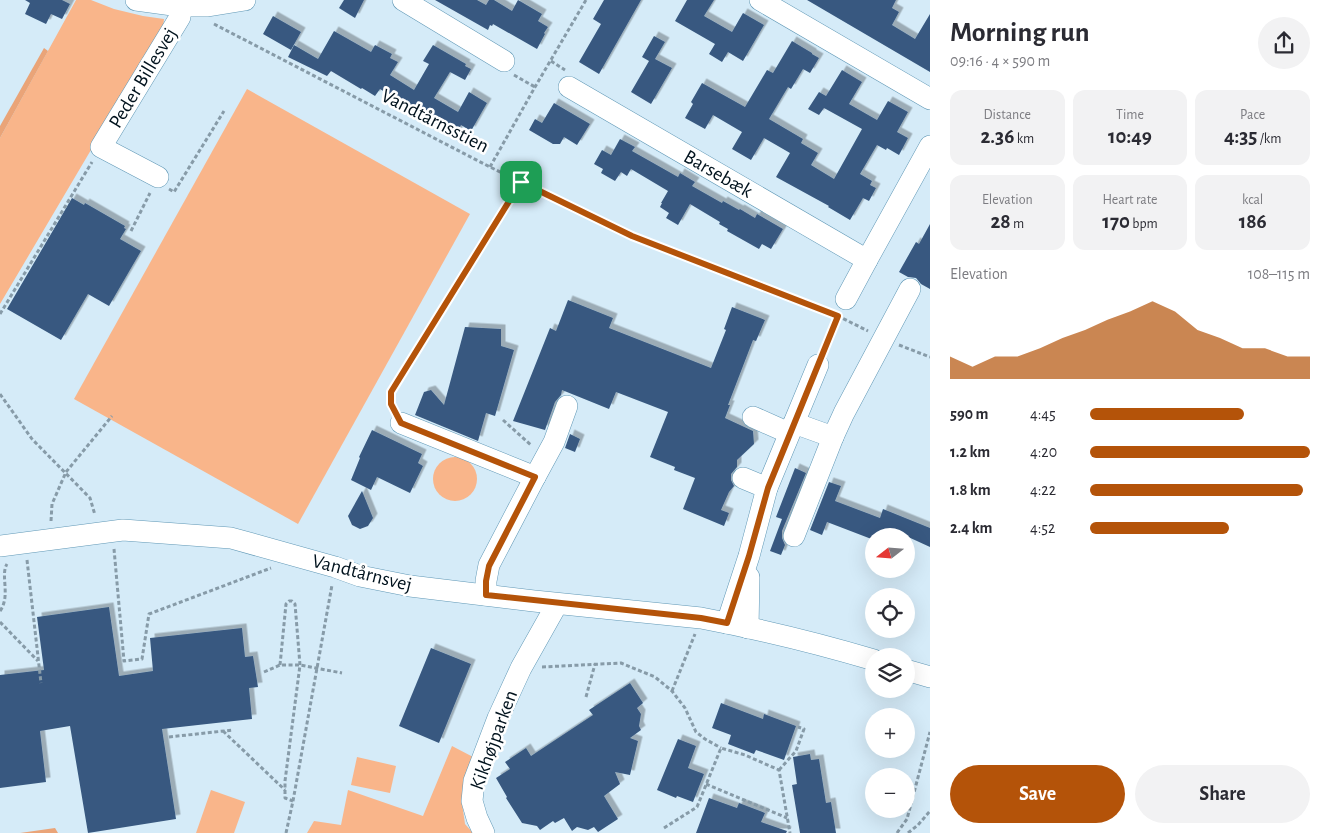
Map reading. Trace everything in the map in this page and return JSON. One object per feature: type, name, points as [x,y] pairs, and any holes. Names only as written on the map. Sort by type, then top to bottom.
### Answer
[{"type":"street","name":"Peder Billesvej","points":[[136,0],[180,6],[208,6],[245,0]]},
{"type":"street","points":[[403,0],[504,62]]},
{"type":"street","points":[[760,0],[930,99]]},
{"type":"street","name":"Peder Billesvej","points":[[101,147],[180,17],[180,6]]},
{"type":"street","name":"Barsebæk","points":[[569,87],[867,260]]},
{"type":"street","points":[[842,307],[930,146]]},
{"type":"street","points":[[101,147],[156,180]]},
{"type":"street","points":[[794,536],[844,413],[910,289]]},
{"type":"street","points":[[727,623],[749,556],[768,488],[818,364]]},
{"type":"street","points":[[486,595],[489,566],[554,442],[568,406]]},
{"type":"street","points":[[753,417],[833,437]]},
{"type":"street","points":[[401,423],[535,477]]},
{"type":"street","points":[[742,478],[768,488]]},
{"type":"street","name":"Vandtårnsvej","points":[[4,554],[50,539],[122,530],[231,538],[335,567],[360,576],[393,583],[557,604],[701,618],[822,644],[865,657]]},
{"type":"street","points":[[748,628],[749,556]]},
{"type":"street","name":"Kikhøjparken","points":[[532,648],[534,601]]},
{"type":"street","name":"Kikhøjparken","points":[[484,833],[476,818],[472,801],[474,781],[498,718],[521,668],[557,604]]},
{"type":"street","points":[[915,673],[930,677]]},
{"type":"path","points":[[490,167],[586,0]]},
{"type":"path","name":"Vandtårnsstien","points":[[206,20],[490,167],[632,236],[842,307],[884,339],[930,357]]},
{"type":"path","points":[[504,62],[508,72],[535,87]]},
{"type":"path","points":[[131,231],[156,180],[174,192],[224,111]]},
{"type":"path","points":[[0,314],[101,147]]},
{"type":"path","points":[[401,423],[391,404],[391,392],[521,182]]},
{"type":"path","points":[[818,364],[842,307]]},
{"type":"path","points":[[0,394],[32,439],[90,498],[99,533]]},
{"type":"path","points":[[50,539],[52,504],[66,472],[112,416]]},
{"type":"path","points":[[502,420],[546,457]]},
{"type":"path","points":[[119,546],[114,547],[124,661],[142,659],[149,614],[270,569],[278,564],[281,552]]},
{"type":"path","points":[[0,611],[6,593],[4,554]]},
{"type":"path","points":[[27,560],[41,683]]},
{"type":"path","points":[[286,833],[335,567]]},
{"type":"path","points":[[280,665],[286,604],[292,601],[295,604],[300,665],[285,781],[285,798],[293,801]]},
{"type":"path","points":[[672,691],[701,618]]},
{"type":"path","points":[[0,622],[38,662]]},
{"type":"path","points":[[521,668],[621,663],[655,677],[672,691],[685,708],[696,732],[705,739],[721,748],[745,755],[779,770]]},
{"type":"path","points":[[586,697],[595,664]]},
{"type":"path","points":[[264,672],[280,665],[300,665],[342,673]]},
{"type":"path","points":[[779,770],[796,751],[804,729],[798,727]]},
{"type":"path","points":[[169,737],[233,730]]},
{"type":"path","points":[[222,731],[285,790]]},
{"type":"path","points":[[898,833],[907,819],[930,732]]},
{"type":"path","points":[[664,828],[697,807],[721,748]]},
{"type":"path","points":[[779,770],[790,833]]},
{"type":"path","points":[[706,784],[787,818]]},
{"type":"path","points":[[908,833],[930,811]]},
{"type":"shaded area","points":[[76,0],[91,0],[114,9],[164,19],[163,28],[0,304],[0,138]]},
{"type":"shaded area","points":[[44,48],[48,51],[0,138],[0,126]]},
{"type":"shaded area","points":[[247,89],[470,214],[298,524],[74,399]]},
{"type":"shaded area","points":[[451,457],[459,457],[471,463],[477,479],[471,495],[459,501],[451,501],[439,495],[433,483],[433,475],[439,463]]},
{"type":"shaded area","points":[[452,746],[475,758],[462,803],[465,824],[473,833],[307,833],[314,821],[341,825],[348,790],[423,816]]},
{"type":"shaded area","points":[[357,757],[396,766],[390,793],[351,785]]},
{"type":"shaded area","points":[[211,790],[245,802],[234,833],[196,833]]},
{"type":"shaded area","points":[[55,828],[58,833],[20,833]]},
{"type":"building","points":[[25,0],[62,0],[70,4],[62,19],[51,14],[46,24],[25,14],[30,3]]},
{"type":"building","points":[[344,0],[364,0],[355,18],[339,8]]},
{"type":"building","points":[[435,0],[477,0],[486,5],[489,0],[494,0],[512,11],[518,0],[542,14],[538,21],[548,27],[537,49],[493,24],[492,26],[490,25],[488,30]]},
{"type":"building","points":[[604,0],[641,0],[599,74],[579,62],[601,24],[593,19]]},
{"type":"building","points":[[687,0],[714,0],[704,16],[732,32],[743,13],[764,25],[743,61],[728,52],[722,62],[709,54],[715,44],[675,21]]},
{"type":"building","points":[[807,0],[896,0],[892,8],[899,12],[892,25],[915,39],[930,14],[930,72]]},
{"type":"building","points":[[273,16],[301,32],[291,50],[263,34]]},
{"type":"building","points":[[334,31],[371,52],[375,45],[392,54],[390,58],[398,62],[390,75],[414,90],[429,64],[423,61],[433,45],[466,64],[465,66],[471,69],[465,80],[450,72],[434,98],[458,112],[469,92],[487,103],[471,131],[461,125],[456,135],[399,105],[401,102],[380,89],[375,96],[331,71],[327,76],[288,57],[294,45],[318,59]]},
{"type":"building","points":[[654,36],[665,42],[655,59],[672,68],[651,104],[631,92],[649,61],[642,57]]},
{"type":"building","points":[[792,41],[819,58],[810,73],[803,69],[791,89],[788,87],[769,119],[803,139],[801,143],[818,153],[811,165],[834,179],[862,129],[824,108],[819,115],[808,109],[819,92],[826,96],[842,70],[862,82],[849,104],[877,120],[888,101],[908,112],[897,132],[908,138],[899,155],[877,145],[860,174],[872,181],[870,185],[876,188],[869,201],[863,198],[850,220],[829,206],[776,177],[790,153],[764,138],[751,160],[732,149],[742,132],[713,115],[705,129],[685,118],[693,104],[691,102],[702,83],[745,107],[767,70],[773,73]]},
{"type":"building","points":[[554,103],[590,124],[577,145],[564,137],[560,144],[553,144],[529,130],[535,119],[542,123]]},
{"type":"building","points":[[620,139],[635,147],[632,151],[678,177],[680,173],[695,182],[692,186],[722,203],[723,201],[755,218],[757,214],[783,229],[771,249],[762,244],[759,249],[727,231],[728,229],[719,224],[720,222],[690,204],[678,225],[666,218],[669,213],[660,207],[668,191],[631,169],[627,176],[621,172],[615,181],[601,173],[603,169],[594,164],[602,150],[611,155]]},
{"type":"building","points":[[72,198],[84,205],[85,203],[125,226],[124,228],[126,229],[120,239],[141,251],[109,306],[88,294],[61,340],[7,309]]},
{"type":"building","points":[[930,224],[930,289],[921,284],[916,278],[908,277],[899,272],[916,242],[919,244]]},
{"type":"building","points":[[568,300],[613,318],[609,328],[711,368],[726,330],[724,329],[732,307],[765,320],[756,341],[753,340],[728,405],[730,405],[725,418],[753,431],[754,444],[737,460],[737,467],[731,474],[734,486],[729,492],[721,510],[729,513],[724,526],[683,509],[695,478],[674,470],[675,467],[650,457],[668,412],[616,392],[609,409],[562,390],[561,395],[555,402],[545,430],[513,421],[550,328],[556,331]]},
{"type":"building","points":[[465,327],[501,329],[501,346],[514,350],[495,416],[486,413],[478,441],[415,415],[424,392],[431,390],[444,405]]},
{"type":"building","points":[[372,430],[422,454],[418,463],[423,466],[410,493],[377,477],[371,490],[351,480],[359,457]]},
{"type":"building","points":[[570,434],[580,439],[575,452],[565,448]]},
{"type":"building","points":[[795,468],[806,473],[782,531],[785,545],[781,555],[770,551],[782,519],[776,517]]},
{"type":"building","points":[[829,482],[841,486],[835,501],[880,518],[883,509],[930,528],[930,547],[915,540],[915,528],[865,528],[865,537],[827,522],[822,535],[810,530]]},
{"type":"building","points":[[362,491],[373,518],[368,526],[360,529],[352,525],[348,516]]},
{"type":"building","points":[[109,607],[119,676],[153,671],[150,638],[242,628],[245,657],[253,656],[258,687],[249,688],[252,719],[162,729],[176,819],[88,833],[70,726],[40,731],[46,782],[0,788],[0,675],[44,670],[37,617]]},
{"type":"building","points":[[431,648],[471,664],[439,743],[399,726]]},
{"type":"building","points":[[630,683],[643,703],[637,708],[641,714],[639,726],[641,730],[630,738],[638,741],[630,775],[615,772],[620,784],[604,796],[618,819],[598,832],[594,827],[588,830],[577,827],[572,831],[564,818],[555,823],[553,821],[540,830],[537,826],[522,823],[496,778],[510,769],[505,762],[526,748],[531,756],[593,715],[589,710]]},
{"type":"building","points":[[721,703],[763,719],[764,714],[796,726],[784,760],[756,750],[754,754],[728,744],[731,735],[712,728]]},
{"type":"building","points":[[678,739],[696,746],[688,768],[704,774],[693,802],[677,796],[676,798],[657,790]]},
{"type":"building","points":[[810,754],[811,760],[819,759],[826,803],[831,802],[836,833],[800,833],[792,785],[797,784],[793,757]]},
{"type":"building","points":[[709,798],[737,808],[739,803],[765,813],[761,822],[787,831],[786,833],[696,833]]},
{"type":"route","points":[[521,182],[632,236],[838,316],[768,488],[749,556],[727,623],[701,618],[486,595],[489,566],[535,477],[401,423],[391,404],[391,392],[521,182]]}]
